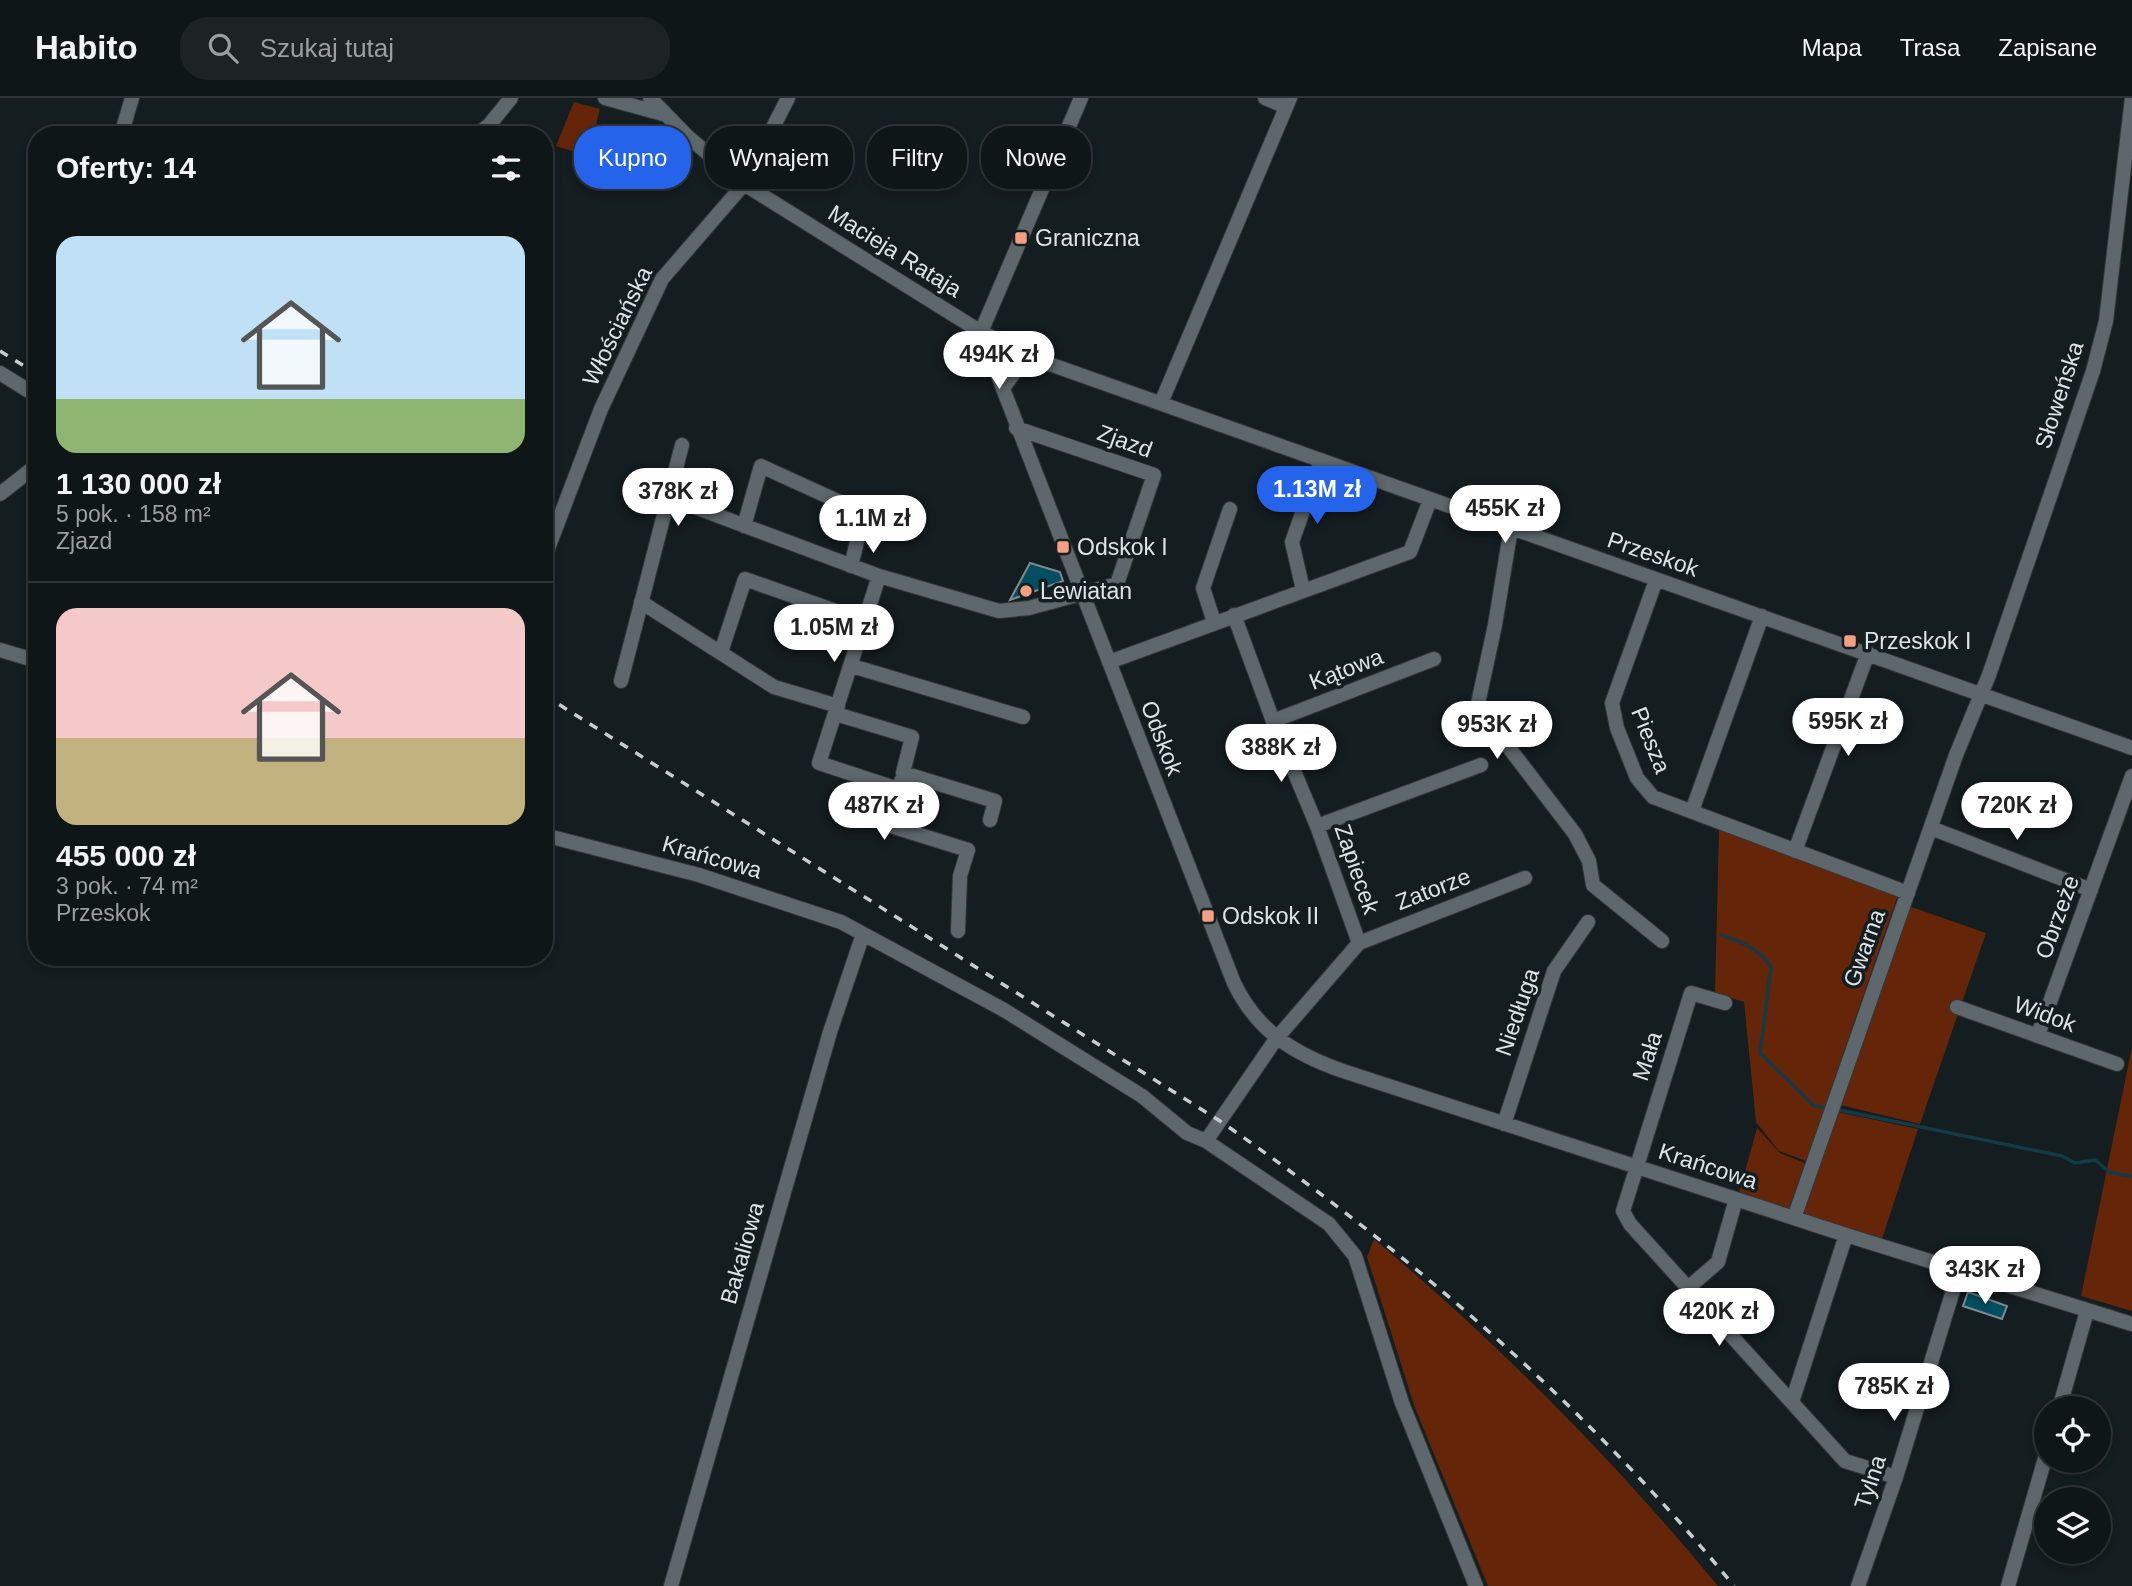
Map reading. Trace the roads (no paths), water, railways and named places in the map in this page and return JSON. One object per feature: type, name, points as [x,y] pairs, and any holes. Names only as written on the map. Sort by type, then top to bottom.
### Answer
[{"type":"street","points":[[124,126],[132,98]]},
{"type":"street","points":[[488,126],[511,98]]},
{"type":"street","name":"Macieja Rataja","points":[[605,98],[663,114]]},
{"type":"street","name":"Macieja Rataja","points":[[650,98],[663,114],[705,150]]},
{"type":"street","name":"Włościańska","points":[[774,126],[788,98]]},
{"type":"street","points":[[1041,361],[1004,375],[992,364],[981,332],[1081,98]]},
{"type":"street","points":[[1161,403],[1288,102],[1265,98]]},
{"type":"street","name":"Słoweńska","points":[[1980,694],[2106,321],[2132,98]]},
{"type":"street","name":"Włościańska","points":[[553,535],[601,409],[662,279],[740,189]]},
{"type":"street","name":"Macieja Rataja","points":[[752,189],[981,332],[1012,347]]},
{"type":"street","points":[[992,364],[994,351],[1012,347],[1021,359],[1003,388]]},
{"type":"street","name":"Przeskok","points":[[1012,347],[1041,361],[2132,748]]},
{"type":"street","name":"Odskok","points":[[992,364],[1234,983],[1249,1010],[1276,1039]]},
{"type":"street","points":[[0,373],[28,390]]},
{"type":"street","name":"Zjazd","points":[[1016,428],[1154,475],[1117,584],[1081,593]]},
{"type":"street","points":[[621,681],[682,445]]},
{"type":"street","points":[[1303,590],[1292,541],[1321,460]]},
{"type":"street","points":[[744,526],[761,466],[864,513],[851,566]]},
{"type":"street","points":[[0,494],[28,472]]},
{"type":"street","points":[[668,497],[879,576],[999,611],[1029,608],[1081,593]]},
{"type":"street","points":[[1109,663],[1214,622],[1410,552],[1430,500]]},
{"type":"street","points":[[1214,622],[1203,588],[1230,509]]},
{"type":"street","points":[[1511,528],[1495,625],[1477,708],[1479,718],[1500,736],[1574,834],[1589,861],[1593,885],[1662,941]]},
{"type":"street","points":[[879,576],[819,763],[898,789]]},
{"type":"street","points":[[721,652],[745,579],[864,621]]},
{"type":"street","name":"Piesza","points":[[1656,580],[1615,693],[1613,712],[1637,778],[1645,789],[1653,797],[1908,893]]},
{"type":"street","points":[[641,602],[774,687],[912,737],[888,825],[968,850],[961,876],[958,931]]},
{"type":"street","name":"Zapiecek","points":[[1234,615],[1273,721],[1317,826],[1359,943]]},
{"type":"street","name":"Piesza","points":[[1692,811],[1762,616]]},
{"type":"street","points":[[0,650],[28,658]]},
{"type":"street","points":[[1796,851],[1868,653]]},
{"type":"street","name":"Kątowa","points":[[1273,721],[1434,659]]},
{"type":"street","points":[[852,666],[1023,717]]},
{"type":"street","name":"Gwarna","points":[[1794,1218],[1980,694]]},
{"type":"street","points":[[1317,826],[1481,765]]},
{"type":"street","points":[[903,773],[995,802],[990,820]]},
{"type":"street","name":"Obrzeże","points":[[2038,1035],[2132,776]]},
{"type":"street","points":[[1931,828],[2091,890]]},
{"type":"street","name":"Krańcowa","points":[[553,837],[699,875],[841,922],[1004,1010],[1142,1096],[1187,1132],[1206,1140],[1329,1224],[1355,1256],[1402,1403],[1476,1586]]},
{"type":"street","name":"Zatorze","points":[[1276,1039],[1359,943],[1525,878]]},
{"type":"street","name":"Niedługa","points":[[1504,1124],[1553,971],[1588,922]]},
{"type":"street","name":"Bakaliowa","points":[[671,1586],[815,1084],[863,934]]},
{"type":"street","name":"Mała","points":[[1635,1167],[1691,993],[1725,1003]]},
{"type":"street","name":"Widok","points":[[1957,1007],[2117,1064]]},
{"type":"street","points":[[1206,1140],[1276,1039]]},
{"type":"street","name":"Krańcowa","points":[[1276,1039],[1307,1058],[1325,1065],[1846,1235],[2132,1324]]},
{"type":"street","points":[[1635,1167],[1623,1205],[1626,1218],[1845,1461],[1896,1477]]},
{"type":"street","points":[[1688,1288],[1718,1262],[1736,1199]]},
{"type":"street","points":[[1792,1402],[1846,1235]]},
{"type":"street","name":"Tylna","points":[[1858,1586],[1896,1477],[1959,1271]]},
{"type":"street","points":[[2063,1396],[2087,1311]]},
{"type":"street","points":[[2008,1586],[2041,1473]]},
{"type":"waterway","points":[[1721,935],[1755,951],[1771,967],[1760,1053],[1814,1106],[1822,1107]]},
{"type":"waterway","points":[[1839,1110],[2062,1156],[2075,1163],[2095,1160],[2111,1173],[2132,1176]]},
{"type":"railway","points":[[0,351],[28,368]]},
{"type":"railway","points":[[553,701],[1220,1121],[1291,1172],[1428,1279],[1557,1394],[1618,1456],[1734,1586]]},
{"type":"place","name":"Graniczna","points":[[1021,238]]},
{"type":"place","name":"Odskok I","points":[[1063,547]]},
{"type":"place","name":"Lewiatan","points":[[1026,591]]},
{"type":"place","name":"Przeskok I","points":[[1850,641]]},
{"type":"place","name":"Odskok II","points":[[1208,916]]}]
